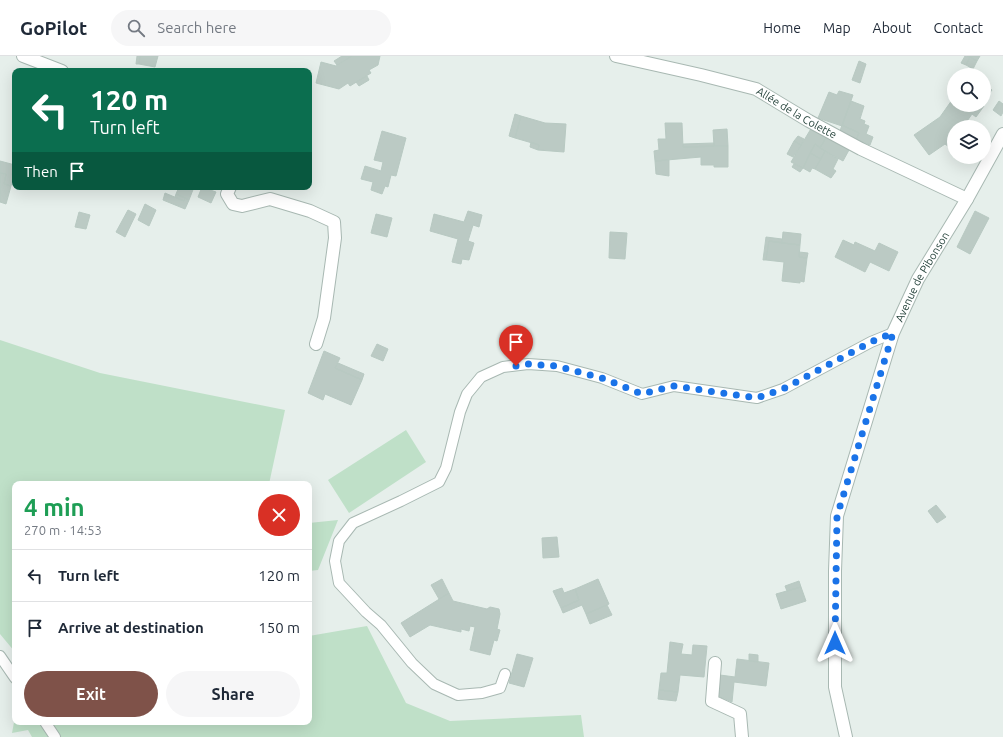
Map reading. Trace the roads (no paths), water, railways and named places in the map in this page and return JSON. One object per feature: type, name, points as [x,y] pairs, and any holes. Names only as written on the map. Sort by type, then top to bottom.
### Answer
[{"type":"street","points":[[23,56],[54,68]]},
{"type":"street","name":"Allée de la Colette","points":[[616,56],[694,73],[756,89],[809,121],[861,149],[967,199]]},
{"type":"street","name":"Avenue de Pibonson","points":[[846,737],[835,686],[835,571],[837,516],[893,333],[918,279],[967,199],[1003,134]]},
{"type":"street","points":[[229,190],[227,194],[233,204],[242,206],[270,199],[310,211],[334,222],[335,238],[324,318],[316,344]]},
{"type":"street","points":[[715,663],[712,702],[740,714],[742,737]]},
{"type":"lane","points":[[505,674],[500,688],[482,694],[458,695],[434,684],[412,662],[381,625],[366,612],[339,583],[335,561],[339,541],[353,524],[438,482],[446,468],[462,406],[467,394],[481,377],[503,367],[528,364],[556,366],[602,378],[642,394],[674,386],[757,398],[783,389],[871,342],[893,333]]},
{"type":"lane","points":[[0,656],[12,674]]},
{"type":"lane","points":[[47,725],[55,737]]}]
